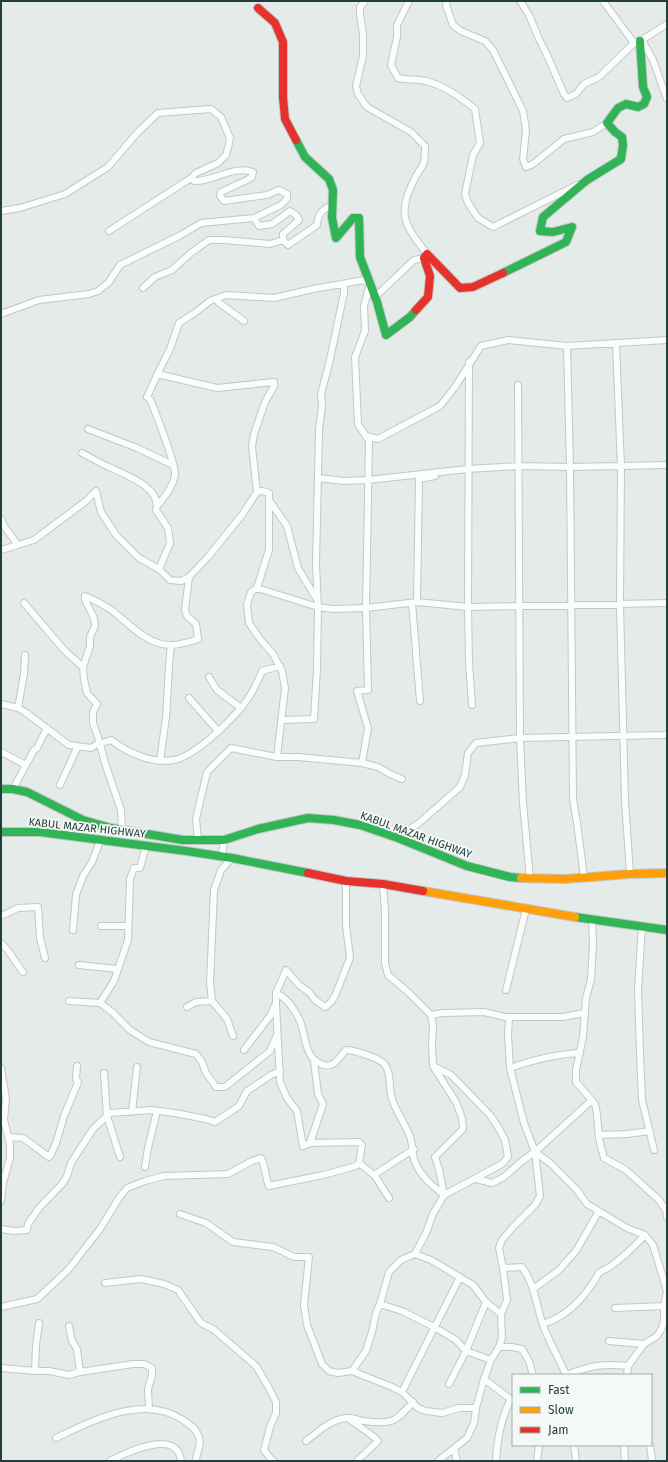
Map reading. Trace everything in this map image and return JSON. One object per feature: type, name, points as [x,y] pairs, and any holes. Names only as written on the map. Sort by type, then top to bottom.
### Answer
[{"type":"main road","points":[[258,8],[275,23],[283,42],[282,97],[285,119],[305,157],[328,179],[333,190],[332,218],[336,238],[353,218],[359,218],[360,257],[375,297],[386,336],[410,317],[428,297],[430,276],[426,256]]},
{"type":"main road","points":[[426,256],[460,288],[473,287],[566,242],[572,227],[553,232],[540,231],[543,217],[587,180],[621,159],[623,145],[622,137],[607,123],[618,108],[626,104],[638,107],[644,104],[647,97],[643,88],[639,41]]},
{"type":"main road","name":"KABUL MAZAR HIGHWAY","points":[[1,789],[13,789],[27,792],[83,820],[122,830],[183,840],[224,840],[308,818],[334,820],[360,825],[398,838],[468,866],[510,877],[530,879],[667,873]]},
{"type":"main road","name":"KABUL MAZAR HIGHWAY","points":[[1,832],[40,832],[222,856],[346,881],[384,884],[526,909],[667,930]]},
{"type":"street","points":[[365,1],[360,7],[363,35],[363,56],[356,86],[358,94],[367,107],[411,132],[425,146],[424,163],[409,191],[404,209],[406,221],[413,237],[426,256],[414,260],[375,297]]},
{"type":"street","points":[[409,1],[397,25],[397,37],[391,65],[398,78],[426,81],[439,86],[450,91],[475,109],[480,143],[474,155],[465,194],[468,203],[478,218],[493,227],[587,180]]},
{"type":"street","points":[[447,1],[446,5],[453,25],[461,31],[485,41],[493,50],[523,111],[526,130],[523,159],[526,167],[533,164],[564,139],[593,132],[607,123]]},
{"type":"street","points":[[520,1],[529,15],[567,98],[576,94],[584,84],[599,77],[639,41],[667,24]]},
{"type":"street","points":[[603,1],[639,41],[653,60],[667,99]]},
{"type":"street","points":[[1,211],[20,208],[65,194],[108,167],[138,132],[158,113],[211,108],[221,117],[230,138],[226,155],[218,162],[196,173],[191,178],[109,231]]},
{"type":"street","points":[[1,314],[39,300],[89,294],[98,291],[109,282],[120,265],[181,235],[201,223],[254,218],[281,205],[287,199],[287,194],[279,190],[267,195],[224,201],[220,196],[220,192],[247,180],[252,176],[253,172],[246,170],[227,172],[201,182],[194,182],[191,178]]},
{"type":"street","points":[[254,218],[259,226],[272,224],[290,211],[296,215],[299,220],[283,234],[283,240],[288,245],[317,225],[318,216],[326,207],[333,205]]},
{"type":"street","points":[[142,288],[155,277],[172,270],[192,252],[209,240],[270,244],[283,240]]},
{"type":"street","points":[[159,569],[170,543],[168,528],[156,510],[172,485],[175,474],[151,401],[147,397],[170,349],[179,322],[196,312],[210,301],[226,295],[274,298],[364,280],[370,284],[364,306],[365,331],[355,357],[358,424],[369,441],[366,608],[368,690],[357,691],[368,728],[362,763]]},
{"type":"street","points":[[281,720],[314,718],[317,676],[318,607],[316,598],[319,430],[322,406],[321,394],[331,357],[344,293],[344,284]]},
{"type":"street","points":[[218,299],[218,302],[244,321]]},
{"type":"street","points":[[366,436],[378,438],[440,406],[455,387],[480,346],[492,342],[508,340],[567,346],[667,340]]},
{"type":"street","points":[[616,343],[621,467],[620,604],[623,735],[625,801],[630,874]]},
{"type":"street","points":[[567,346],[570,467],[573,798],[584,877]]},
{"type":"street","points":[[469,362],[468,607],[469,662],[472,705]]},
{"type":"street","points":[[1,550],[34,540],[86,501],[96,491],[101,512],[116,535],[139,558],[159,569],[170,580],[181,581],[189,577],[220,543],[242,515],[257,492],[252,446],[254,434],[265,402],[274,386],[274,382],[217,388],[157,374]]},
{"type":"street","points":[[518,385],[520,738],[523,803],[530,879]]},
{"type":"street","points":[[88,430],[137,448],[173,465]]},
{"type":"street","points":[[82,453],[139,481],[152,492],[158,505]]},
{"type":"street","points":[[318,478],[344,481],[368,480],[468,469],[519,466],[621,467],[667,465]]},
{"type":"street","points":[[420,701],[414,602],[419,479],[437,476],[441,472]]},
{"type":"street","points":[[257,492],[262,491],[269,493],[269,550],[257,588],[252,592],[247,604],[249,622],[280,666],[285,688],[277,757]]},
{"type":"street","points":[[269,500],[287,526],[298,568],[316,598]]},
{"type":"street","points":[[1,519],[4,526],[18,545]]},
{"type":"street","points":[[122,830],[121,810],[93,723],[94,712],[97,704],[87,693],[84,679],[84,667],[90,646],[90,637],[95,626],[94,618],[85,600],[85,596],[106,606],[143,636],[158,643],[170,645],[184,644],[198,639],[196,624],[187,616],[185,610],[189,577]]},
{"type":"street","points":[[257,588],[318,607],[333,609],[366,608],[414,602],[468,607],[667,603]]},
{"type":"street","points":[[24,604],[65,651],[84,667]]},
{"type":"street","points":[[160,761],[166,717],[168,682],[167,670],[170,645]]},
{"type":"street","points":[[18,708],[24,674],[25,655]]},
{"type":"street","points":[[1,704],[18,708],[69,745],[90,748],[111,740],[122,749],[144,757],[160,761],[174,760],[182,758],[194,751],[218,731],[241,708],[262,671],[280,666]]},
{"type":"street","points":[[209,677],[217,690],[241,708]]},
{"type":"street","points":[[190,698],[218,731]]},
{"type":"street","points":[[13,789],[47,728]]},
{"type":"street","points":[[398,838],[419,823],[460,787],[465,775],[468,753],[476,743],[520,738],[667,734]]},
{"type":"street","points":[[60,785],[78,746]]},
{"type":"street","points":[[198,840],[196,819],[207,772],[231,748],[277,757],[362,763],[378,766],[390,774],[402,779]]},
{"type":"street","points":[[1,752],[26,765]]},
{"type":"street","points":[[73,930],[76,895],[83,876],[92,862],[100,840]]},
{"type":"street","points":[[222,856],[224,840]]},
{"type":"street","points":[[100,1003],[114,981],[128,940],[130,879],[134,868],[140,868],[146,846]]},
{"type":"street","points":[[232,858],[221,870],[214,890],[210,984],[212,1001],[227,1019],[233,1036]]},
{"type":"street","points":[[1,1307],[37,1299],[68,1270],[100,1229],[127,1188],[139,1183],[164,1176],[228,1174],[252,1161],[261,1158],[265,1166],[266,1179],[269,1186],[324,1175],[356,1166],[359,1163],[362,1145],[359,1142],[310,1143],[303,1146],[297,1111],[287,1098],[280,1082],[277,1035],[276,993],[286,970],[299,985],[325,1007],[335,996],[350,958],[346,925],[346,881]]},
{"type":"street","points":[[384,884],[385,963],[388,975],[409,993],[431,1016],[433,1027],[432,1066],[456,1102],[462,1118],[463,1129],[435,1157],[444,1195]]},
{"type":"street","points":[[1,916],[18,908],[38,907],[40,938],[45,958]]},
{"type":"street","points":[[506,990],[526,909]]},
{"type":"street","points":[[592,919],[591,979],[586,998],[584,1037],[576,1070],[576,1082],[595,1104],[604,1158],[626,1170],[659,1200],[666,1210],[667,1217]]},
{"type":"street","points":[[101,926],[128,926]]},
{"type":"street","points":[[642,927],[638,989],[642,1100],[654,1150]]},
{"type":"street","points":[[1,943],[9,950],[16,964],[23,972]]},
{"type":"street","points":[[79,965],[117,969]]},
{"type":"street","points":[[276,993],[281,995],[292,1008],[300,1022],[308,1050],[314,1061],[318,1094],[323,1104],[310,1143]]},
{"type":"street","points":[[69,1001],[100,1003],[112,1012],[130,1030],[149,1042],[196,1054],[202,1062],[206,1073],[216,1087],[225,1087],[270,1051],[277,1035]]},
{"type":"street","points":[[187,1007],[196,1002],[212,1001]]},
{"type":"street","points":[[244,1050],[270,1016],[276,1004]]},
{"type":"street","points":[[431,1016],[443,1013],[484,1012],[509,1017],[563,1017],[584,1014]]},
{"type":"street","points":[[438,1461],[467,1438],[474,1423],[476,1408],[484,1379],[491,1360],[499,1347],[502,1338],[501,1314],[507,1300],[499,1248],[502,1240],[521,1218],[535,1205],[540,1196],[535,1152],[524,1123],[510,1068],[508,1035],[509,1017]]},
{"type":"street","points":[[314,1061],[324,1066],[332,1064],[346,1050],[354,1050],[385,1064],[390,1079],[391,1095],[395,1109],[409,1134],[418,1168],[431,1184],[444,1195]]},
{"type":"street","points":[[510,1068],[536,1059],[561,1054],[580,1053]]},
{"type":"street","points":[[8,1137],[23,1138],[49,1157],[50,1156],[78,1082],[76,1079],[77,1066]]},
{"type":"street","points":[[352,1371],[366,1351],[389,1272],[402,1260],[414,1254],[426,1233],[432,1214],[444,1195],[502,1164],[508,1157],[505,1140],[498,1127],[475,1099],[451,1075],[432,1066]]},
{"type":"street","points":[[132,1112],[137,1067]]},
{"type":"street","points":[[1,1068],[6,1099],[4,1120],[10,1144],[10,1158],[3,1183],[1,1201]]},
{"type":"street","points":[[1,1229],[14,1232],[27,1230],[28,1224],[39,1208],[63,1183],[71,1163],[93,1129],[110,1113],[157,1111],[175,1113],[215,1122],[239,1106],[247,1091],[270,1075],[280,1071]]},
{"type":"street","points":[[104,1073],[107,1116],[120,1157]]},
{"type":"street","points":[[476,1179],[492,1183],[504,1177],[535,1152],[592,1100]]},
{"type":"street","points":[[145,1167],[157,1111]]},
{"type":"street","points":[[599,1135],[650,1131]]},
{"type":"street","points":[[374,1175],[414,1149]]},
{"type":"street","points":[[535,1152],[550,1163],[577,1190],[587,1204],[627,1228],[645,1236],[653,1245],[667,1291],[664,1306],[664,1320],[662,1328],[657,1336],[644,1344],[628,1366],[627,1374]]},
{"type":"street","points":[[359,1163],[374,1175],[389,1198]]},
{"type":"street","points":[[533,1288],[559,1270],[576,1251],[599,1211]]},
{"type":"street","points":[[180,1214],[206,1223],[233,1242],[273,1247],[294,1257],[309,1257],[304,1305],[307,1325],[322,1364],[329,1371],[338,1373],[352,1371],[402,1392],[418,1408],[442,1413],[459,1408],[476,1408]]},
{"type":"street","points":[[543,1324],[554,1321],[571,1310],[602,1270],[607,1269],[645,1236]]},
{"type":"street","points":[[414,1254],[431,1260],[473,1285],[486,1302],[501,1314]]},
{"type":"street","points":[[503,1268],[522,1267],[526,1273],[533,1288],[543,1324],[566,1374]]},
{"type":"street","points":[[402,1392],[436,1328],[460,1277]]},
{"type":"street","points":[[105,1283],[140,1279],[164,1284],[178,1290],[201,1323],[214,1329],[256,1366],[276,1402],[276,1413],[270,1427],[264,1450],[274,1461]]},
{"type":"street","points":[[449,1384],[466,1351],[486,1302]]},
{"type":"street","points":[[380,1304],[402,1311],[436,1328],[456,1340],[466,1351],[491,1360]]},
{"type":"street","points":[[615,1308],[664,1306]]},
{"type":"street","points":[[35,1371],[39,1323]]},
{"type":"street","points":[[69,1326],[72,1341],[77,1349],[80,1372]]},
{"type":"street","points":[[608,1341],[644,1344]]},
{"type":"street","points":[[499,1347],[522,1349],[529,1361],[533,1374]]},
{"type":"street","points":[[1,1368],[49,1371],[69,1375],[133,1364],[144,1364],[152,1368],[152,1375],[148,1389],[149,1409]]},
{"type":"street","points":[[569,1374],[588,1367],[603,1364],[628,1366]]},
{"type":"street","points":[[484,1379],[512,1400],[505,1410],[497,1448],[496,1461]]},
{"type":"street","points":[[306,1442],[334,1421],[347,1418],[364,1421],[393,1421],[399,1417],[413,1402]]},
{"type":"street","points":[[56,1438],[116,1413],[149,1409],[173,1414],[196,1430],[199,1436],[200,1445],[196,1456],[196,1461]]},
{"type":"street","points":[[347,1418],[376,1438],[378,1441],[357,1461]]},
{"type":"street","points":[[110,1461],[138,1449],[156,1444],[167,1444],[175,1446],[180,1453],[181,1461]]},
{"type":"street","points":[[537,1461],[539,1446]]},
{"type":"street","points":[[574,1446],[576,1461]]},
{"type":"street","points":[[624,1446],[625,1461]]},
{"type":"street","points":[[650,1446],[652,1461]]},
{"type":"street","points":[[454,1449],[457,1461]]},
{"type":"traffic: fast","points":[[503,273],[566,242],[572,227],[553,232],[540,231],[543,217],[587,180],[621,159],[623,145],[622,137],[607,123],[618,108],[626,104],[638,107],[644,104],[647,97],[643,87],[640,41]]},
{"type":"traffic: fast","points":[[296,140],[305,157],[329,179],[333,190],[332,218],[336,238],[353,218],[359,218],[360,257],[377,302],[386,335],[410,317],[416,310]]},
{"type":"traffic: fast","points":[[1,789],[13,789],[27,792],[83,820],[111,828],[183,840],[224,840],[258,829],[308,818],[334,820],[360,825],[398,838],[467,866],[510,877],[521,878]]},
{"type":"traffic: fast","points":[[1,832],[40,832],[186,851],[232,858],[308,873]]},
{"type":"traffic: fast","points":[[575,917],[667,930]]},
{"type":"traffic: slow","points":[[521,878],[565,879],[667,873]]},
{"type":"traffic: slow","points":[[423,891],[575,917]]},
{"type":"traffic: jam","points":[[258,8],[275,23],[283,42],[283,97],[285,119],[296,140]]},
{"type":"traffic: jam","points":[[416,310],[428,297],[430,276],[424,258],[427,254],[460,288],[473,287],[503,273]]},
{"type":"traffic: jam","points":[[308,873],[346,881],[383,884],[423,891]]}]
